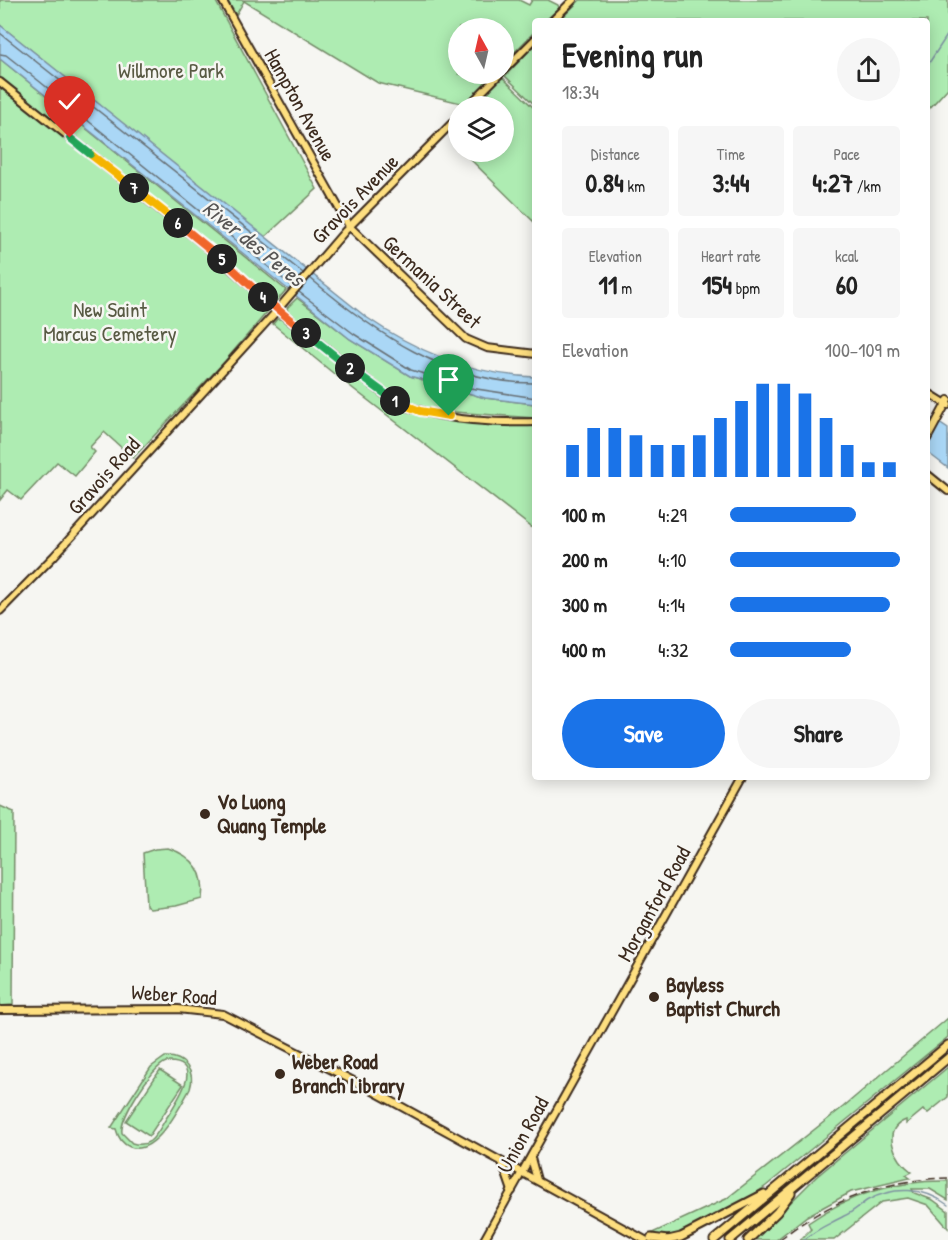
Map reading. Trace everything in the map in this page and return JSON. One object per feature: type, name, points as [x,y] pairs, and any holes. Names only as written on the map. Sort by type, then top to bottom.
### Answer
[{"type":"highway","points":[[714,1240],[948,1045]]},
{"type":"highway","points":[[730,1240],[948,1058]]},
{"type":"highway","points":[[748,1240],[777,1212],[799,1182]]},
{"type":"highway","points":[[650,1239],[679,1239],[777,1187]]},
{"type":"main road","name":"Hampton Avenue","points":[[222,0],[349,226]]},
{"type":"main road","points":[[555,18],[573,0]]},
{"type":"main road","points":[[514,60],[532,42]]},
{"type":"main road","points":[[0,82],[208,248],[278,310],[378,389],[407,407],[440,415],[532,422]]},
{"type":"main road","points":[[478,96],[490,84]]},
{"type":"main road","name":"Gravois Avenue","points":[[230,362],[278,310],[349,226],[448,127]]},
{"type":"main road","name":"Germania Street","points":[[349,226],[466,339],[487,348],[532,354]]},
{"type":"main road","name":"Gravois Road","points":[[0,611],[54,556],[230,362]]},
{"type":"main road","points":[[930,394],[947,403],[930,434]]},
{"type":"main road","points":[[930,476],[948,491]]},
{"type":"main road","name":"Morganford Road","points":[[591,1046],[741,780]]},
{"type":"main road","name":"Weber Road","points":[[0,1010],[178,1009],[223,1014],[650,1239]]},
{"type":"main road","name":"Union Road","points":[[484,1240],[591,1046]]},
{"type":"main road","points":[[530,1156],[537,1180]]},
{"type":"main road","points":[[502,1161],[512,1191]]},
{"type":"green space","name":"Willmore Park","points":[[0,0],[215,0],[317,189],[265,237],[0,25]]},
{"type":"green space","points":[[227,0],[519,0],[529,5],[532,0],[548,0],[558,5],[559,8],[548,18],[532,18],[532,34],[514,53],[514,18],[448,18],[448,84],[509,84],[532,106],[532,220],[473,162],[514,162],[514,96],[448,96],[448,100],[378,83],[244,1],[236,15]]},
{"type":"green space","points":[[580,0],[948,0],[948,88],[930,108],[930,18],[562,18]]},
{"type":"green space","points":[[532,48],[532,102],[513,84],[514,67]]},
{"type":"green space","name":"New Saint Marcus Cemetery","points":[[0,59],[286,290],[225,361],[133,458],[104,432],[90,447],[95,452],[75,476],[57,462],[21,500],[8,490],[0,500]]},
{"type":"green space","points":[[297,298],[350,339],[410,376],[485,398],[532,404],[532,418],[441,411],[408,403],[381,387],[288,312],[287,308]]},
{"type":"green space","points":[[277,319],[281,319],[382,398],[408,412],[453,421],[532,426],[532,528],[333,373],[273,324]]},
{"type":"green space","points":[[0,806],[14,812],[13,1005],[0,1006]]},
{"type":"green space","points":[[168,848],[177,851],[196,866],[202,881],[202,899],[176,906],[150,909],[146,906],[143,853]]},
{"type":"green space","points":[[948,1018],[948,1037],[766,1186],[743,1202],[674,1237],[650,1234],[726,1199],[843,1107]]},
{"type":"green space","points":[[165,1057],[178,1059],[190,1071],[190,1089],[173,1118],[157,1138],[149,1145],[139,1148],[130,1147],[121,1140],[116,1129],[111,1128],[151,1067]],"holes":[[[166,1062],[178,1063],[185,1067],[187,1074],[178,1099],[153,1138],[143,1144],[132,1143],[122,1133],[122,1126],[131,1105],[145,1083],[160,1066]]]},
{"type":"green space","points":[[948,1067],[948,1097],[928,1113],[923,1110],[906,1124],[906,1120],[898,1125],[894,1131],[893,1145],[900,1160],[912,1172],[906,1175],[910,1178],[851,1192],[807,1216],[776,1240],[753,1240],[816,1177]]},
{"type":"green space","points":[[160,1070],[183,1085],[149,1136],[126,1121]]},
{"type":"green space","points":[[948,1181],[948,1200],[930,1189],[912,1189],[914,1193],[933,1200],[948,1211],[948,1228],[928,1205],[908,1198],[882,1202],[834,1240],[800,1240],[811,1229],[808,1223],[857,1197],[893,1186]]},
{"type":"water","name":"River des Peres","points":[[0,25],[366,317],[405,341],[446,359],[490,372],[532,377],[532,404],[485,398],[410,376],[350,339],[0,59]]},
{"type":"water","points":[[930,417],[948,429],[948,468],[930,454]]},
{"type":"waterway","points":[[930,61],[948,34]]},
{"type":"waterway","points":[[804,1240],[868,1200],[888,1192],[909,1190],[919,1192],[948,1205]]},
{"type":"railway","points":[[779,1240],[817,1214],[859,1195],[902,1183],[948,1178]]},
{"type":"place","name":"Vo Luong Quang Temple","points":[[205,814]]},
{"type":"place","name":"Bayless Baptist Church","points":[[654,997]]},
{"type":"place","name":"Weber Road Branch Library","points":[[280,1074]]},
{"type":"route","points":[[70,138],[223,260],[289,320],[384,394],[413,410],[449,416]]}]
